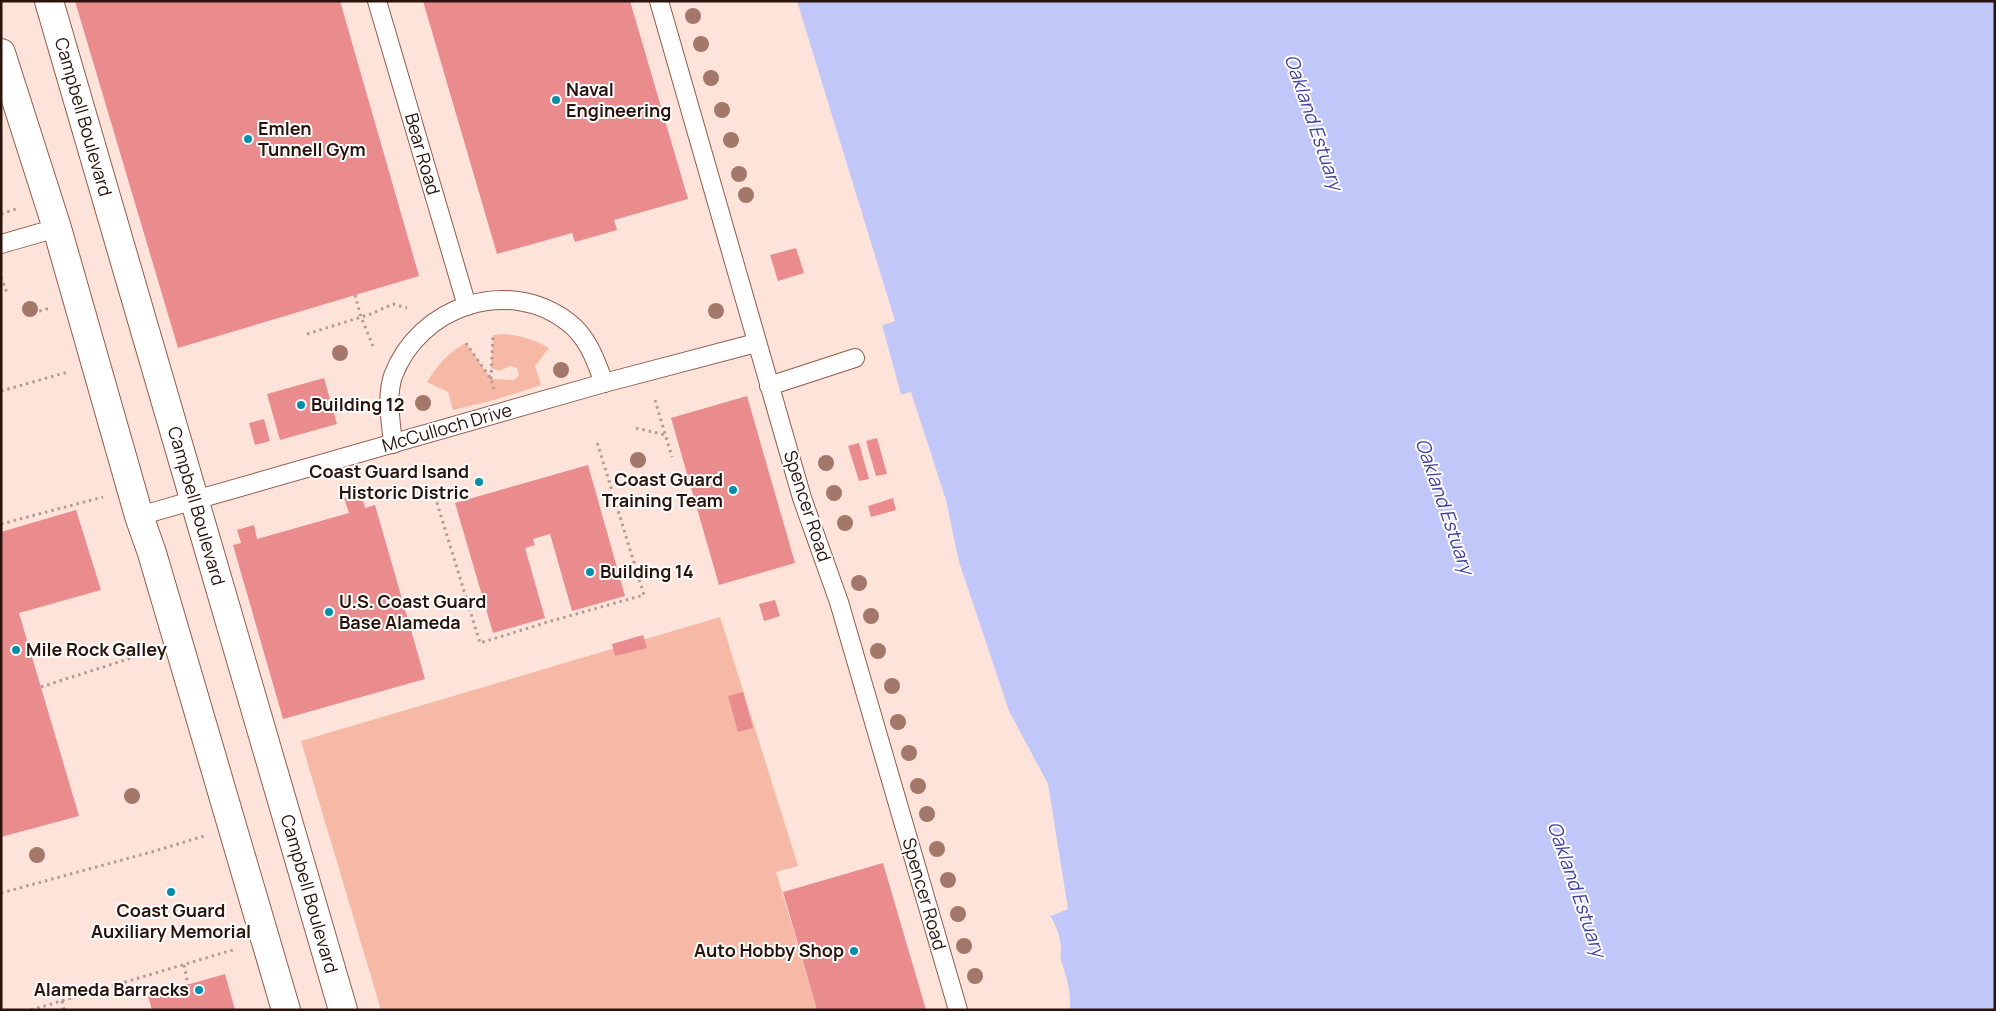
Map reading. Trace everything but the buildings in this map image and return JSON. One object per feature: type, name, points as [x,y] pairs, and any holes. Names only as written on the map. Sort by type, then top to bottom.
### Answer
[{"type":"street","name":"Campbell Boulevard","points":[[49,1],[343,1010]]},
{"type":"street","points":[[1,53],[57,228],[139,516],[152,553],[286,1010]]},
{"type":"lane","name":"Bear Road","points":[[377,1],[467,306]]},
{"type":"lane","name":"Spencer Road","points":[[659,1],[756,343],[802,498],[842,609],[958,1010]]},
{"type":"lane","points":[[1,244],[57,228]]},
{"type":"lane","points":[[393,444],[389,407],[393,377],[410,344],[434,321],[467,306],[504,299],[538,304],[569,323],[581,337],[593,352],[604,383]]},
{"type":"lane","name":"McCulloch Drive","points":[[139,516],[604,383],[756,343]]},
{"type":"lane","points":[[769,386],[855,358]]},
{"type":"path","points":[[1,214],[22,207]]},
{"type":"path","points":[[1,277],[7,293]]},
{"type":"path","points":[[355,295],[361,317],[373,346]]},
{"type":"path","points":[[307,334],[361,317],[393,304],[407,308]]},
{"type":"path","points":[[33,313],[51,308]]},
{"type":"path","points":[[466,343],[491,379],[493,335]]},
{"type":"path","points":[[1,391],[69,371]]},
{"type":"path","points":[[656,400],[672,457]]},
{"type":"path","points":[[636,428],[666,435]]},
{"type":"path","points":[[433,490],[480,643],[644,595],[597,442]]},
{"type":"path","points":[[1,524],[106,496]]},
{"type":"path","points":[[41,687],[150,652]]},
{"type":"path","points":[[1,893],[205,836]]},
{"type":"path","points":[[31,1010],[239,948]]},
{"type":"path","points":[[184,965],[188,985]]},
{"type":"path","points":[[62,1000],[64,1010]]},
{"type":"shaded area","points":[[501,334],[526,338],[549,348],[535,366],[541,385],[498,399],[453,410],[448,392],[427,382],[435,370],[454,350],[466,343],[491,379],[514,380],[519,375],[517,368],[510,366],[500,371],[491,368],[493,335]]},
{"type":"shaded area","points":[[720,617],[798,866],[776,872],[817,1010],[381,1010],[301,741]]},
{"type":"water","name":"Oakland Estuary","points":[[787,1],[1995,1],[1995,1010],[1070,1010],[1067,979],[1061,960],[1060,938],[1046,910],[1052,890],[1035,782],[1000,705],[904,405]]},
{"type":"pier","points":[[785,1],[797,1],[895,321],[880,326]]},
{"type":"pier","points":[[911,392],[946,500],[959,562],[1009,711],[1048,784],[1068,909],[1051,916],[1046,910],[1043,910],[1049,890],[1031,822],[1032,783],[997,706],[901,406],[899,395]]},
{"type":"place","name":"Naval Engineering","points":[[556,100]]},
{"type":"place","name":"Emlen Tunnell Gym","points":[[248,139]]},
{"type":"place","name":"Building 12","points":[[301,405]]},
{"type":"place","name":"Coast Guard Isand Historic Distric","points":[[479,482]]},
{"type":"place","name":"Coast Guard Training Team","points":[[733,490]]},
{"type":"place","name":"Building 14","points":[[590,572]]},
{"type":"place","name":"U.S. Coast Guard Base Alameda","points":[[329,612]]},
{"type":"place","name":"Mile Rock Galley","points":[[16,650]]},
{"type":"place","name":"Coast Guard Auxiliary Memorial","points":[[171,892]]},
{"type":"place","name":"Auto Hobby Shop","points":[[854,951]]},
{"type":"place","name":"Alameda Barracks","points":[[199,990]]}]
